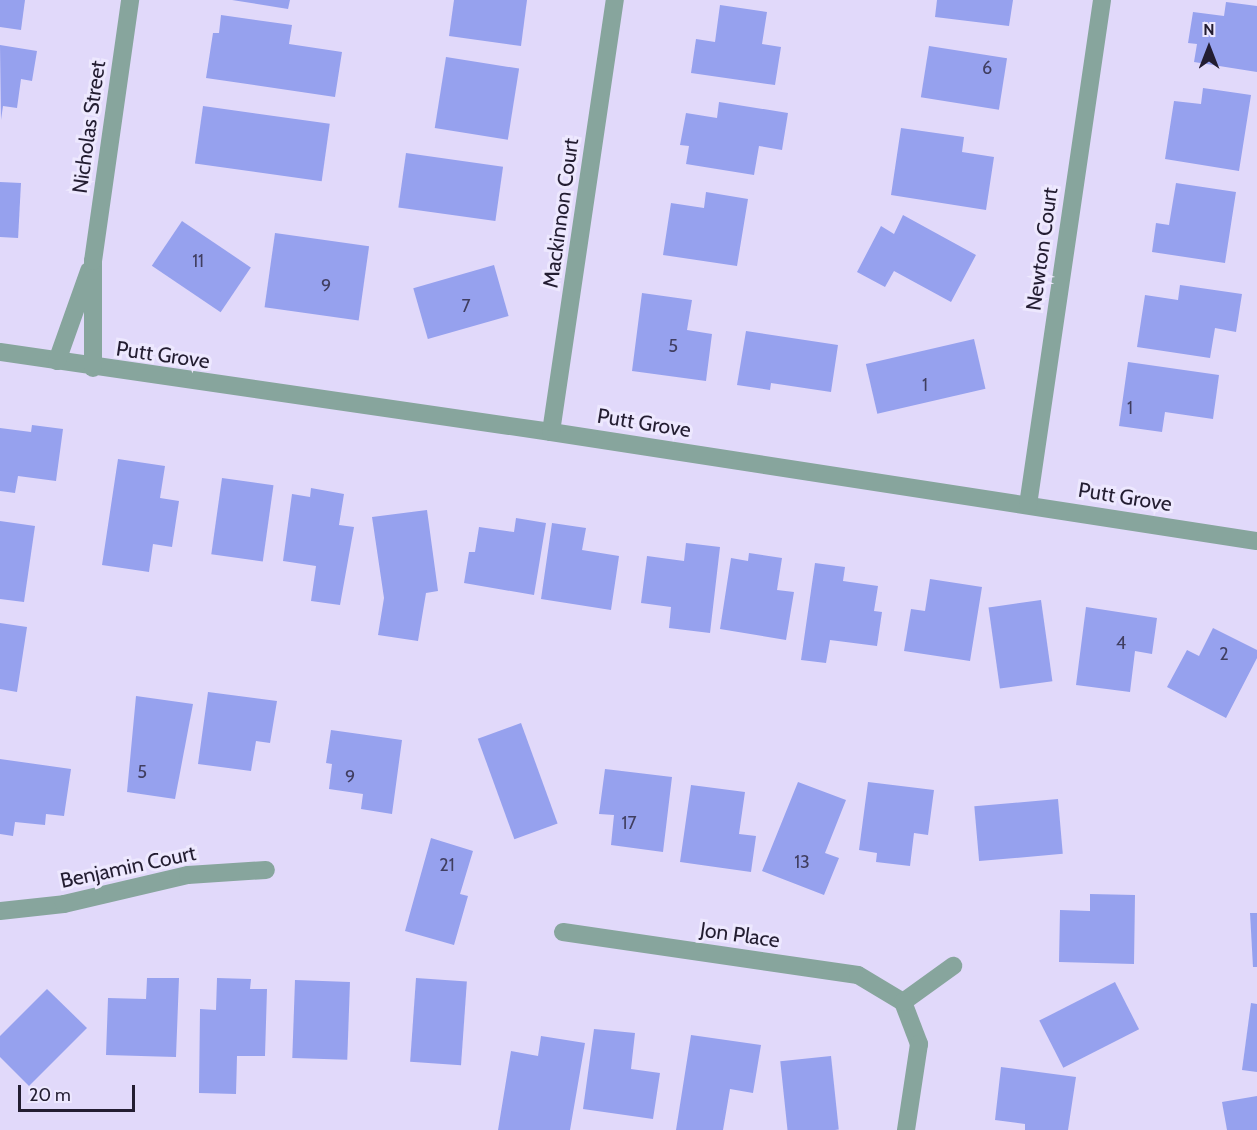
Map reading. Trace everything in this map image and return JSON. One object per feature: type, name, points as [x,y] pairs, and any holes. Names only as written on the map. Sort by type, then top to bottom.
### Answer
[{"type":"street","name":"Nicholas Street","points":[[93,368],[93,261],[130,0]]},
{"type":"street","name":"Mackinnon Court","points":[[551,432],[615,0]]},
{"type":"street","name":"Newton Court","points":[[1028,505],[1102,0]]},
{"type":"street","name":"Nicholas Street","points":[[57,361],[93,261]]},
{"type":"street","name":"Putt Grove","points":[[0,342],[24,354]]},
{"type":"street","name":"Putt Grove","points":[[0,352],[24,354],[93,368],[551,432],[1257,541]]},
{"type":"street","name":"Benjamin Court","points":[[0,911],[64,904],[188,875],[266,870]]},
{"type":"street","name":"Jon Place","points":[[563,932],[858,975],[903,1002]]},
{"type":"street","points":[[906,1130],[919,1044],[903,1002],[953,966]]},
{"type":"building","points":[[0,0],[25,0],[21,30],[0,27]]},
{"type":"building","points":[[232,0],[290,0],[288,9]]},
{"type":"building","points":[[454,0],[527,0],[521,46],[449,36]]},
{"type":"building","points":[[937,0],[1013,0],[1009,26],[935,17]]},
{"type":"building","points":[[1226,2],[1257,6],[1257,72],[1194,62],[1197,44],[1188,43],[1193,12],[1224,16]]},
{"type":"building","points":[[720,5],[767,12],[762,44],[781,47],[775,85],[691,73],[696,39],[715,42]]},
{"type":"building","points":[[221,15],[292,25],[289,44],[342,52],[335,97],[206,78],[213,33],[219,33]]},
{"type":"building","points":[[0,45],[37,51],[32,81],[21,79],[17,108],[3,106],[1,120]]},
{"type":"building","points":[[929,46],[1007,58],[999,110],[921,97]]},
{"type":"building","points":[[446,57],[519,69],[508,140],[435,128]]},
{"type":"building","points":[[1203,88],[1251,95],[1239,171],[1165,159],[1174,101],[1201,104]]},
{"type":"building","points":[[719,102],[788,113],[782,150],[759,146],[754,175],[686,164],[689,146],[680,145],[686,113],[717,118]]},
{"type":"building","points":[[203,106],[330,124],[322,181],[195,163]]},
{"type":"building","points":[[901,128],[964,137],[962,152],[994,157],[986,210],[891,195]]},
{"type":"building","points":[[406,153],[503,167],[495,221],[398,207]]},
{"type":"building","points":[[0,182],[21,183],[18,238],[0,237]]},
{"type":"building","points":[[1176,183],[1236,192],[1225,263],[1152,252],[1156,223],[1169,225]]},
{"type":"building","points":[[706,192],[748,199],[737,266],[663,255],[671,203],[704,208]]},
{"type":"building","points":[[903,215],[976,255],[951,302],[894,271],[885,287],[857,272],[881,226],[894,234]]},
{"type":"building","points":[[182,221],[251,267],[221,312],[152,266]]},
{"type":"building","points":[[275,233],[369,246],[359,320],[265,307]]},
{"type":"building","points":[[494,265],[509,316],[428,339],[413,288]]},
{"type":"building","points":[[1180,285],[1242,294],[1236,332],[1215,328],[1210,358],[1137,347],[1145,295],[1178,300]]},
{"type":"building","points":[[642,293],[692,300],[687,330],[712,334],[706,381],[632,371]]},
{"type":"building","points":[[746,331],[838,345],[831,392],[771,383],[770,390],[737,385]]},
{"type":"building","points":[[974,339],[985,389],[877,414],[866,364]]},
{"type":"building","points":[[1128,362],[1219,375],[1213,419],[1165,412],[1162,432],[1119,426]]},
{"type":"building","points":[[32,425],[63,429],[56,481],[18,476],[15,493],[0,491],[0,428],[31,432]]},
{"type":"building","points":[[118,459],[165,466],[160,498],[179,501],[172,547],[153,544],[149,572],[102,565]]},
{"type":"building","points":[[222,478],[273,485],[263,561],[211,554]]},
{"type":"building","points":[[311,488],[344,494],[339,525],[354,527],[340,605],[311,601],[316,566],[283,561],[292,494],[310,497]]},
{"type":"building","points":[[427,510],[438,591],[426,593],[418,641],[378,635],[384,598],[372,517]]},
{"type":"building","points":[[516,518],[546,523],[534,595],[464,583],[469,552],[475,552],[479,527],[514,532]]},
{"type":"building","points":[[0,521],[35,526],[24,602],[0,599]]},
{"type":"building","points":[[552,523],[586,528],[582,550],[619,556],[611,610],[541,599]]},
{"type":"building","points":[[686,543],[720,547],[710,633],[669,628],[671,607],[641,603],[647,556],[684,561]]},
{"type":"building","points":[[749,553],[782,558],[777,590],[794,592],[786,640],[720,629],[731,558],[748,561]]},
{"type":"building","points":[[815,563],[845,567],[843,581],[878,586],[874,611],[882,612],[877,646],[830,640],[826,663],[801,660]]},
{"type":"building","points":[[930,579],[982,587],[970,661],[904,651],[911,609],[925,611]]},
{"type":"building","points":[[1041,600],[1052,681],[1000,689],[989,607]]},
{"type":"building","points":[[1086,607],[1157,618],[1152,654],[1135,651],[1130,692],[1076,685]]},
{"type":"building","points":[[0,623],[27,627],[17,692],[0,689]]},
{"type":"building","points":[[1213,628],[1257,650],[1257,658],[1226,718],[1167,687],[1187,650],[1199,656]]},
{"type":"building","points":[[208,692],[277,701],[270,743],[256,741],[251,771],[198,764]]},
{"type":"building","points":[[136,696],[193,704],[175,799],[127,792]]},
{"type":"building","points":[[521,723],[558,824],[514,839],[478,739]]},
{"type":"building","points":[[331,730],[402,740],[392,814],[361,809],[363,794],[329,789],[332,764],[326,763]]},
{"type":"building","points":[[0,759],[71,769],[64,816],[46,814],[45,825],[15,822],[13,836],[0,834]]},
{"type":"building","points":[[605,769],[672,777],[663,852],[611,845],[614,815],[599,814]]},
{"type":"building","points":[[798,782],[846,800],[825,853],[839,858],[824,895],[762,871]]},
{"type":"building","points":[[868,782],[934,790],[928,835],[914,833],[910,866],[876,862],[877,853],[859,850]]},
{"type":"building","points":[[691,785],[745,792],[739,834],[756,836],[751,872],[680,862]]},
{"type":"building","points":[[1058,799],[1063,854],[979,861],[974,806]]},
{"type":"building","points":[[431,838],[473,851],[460,894],[468,896],[454,945],[405,931]]},
{"type":"building","points":[[1090,894],[1135,895],[1134,964],[1059,962],[1060,910],[1090,911]]},
{"type":"building","points":[[1250,913],[1257,913],[1257,967],[1253,967]]},
{"type":"building","points":[[147,978],[179,978],[176,1057],[106,1055],[108,998],[146,999]]},
{"type":"building","points":[[217,978],[251,979],[250,989],[267,989],[265,1056],[237,1056],[236,1094],[199,1093],[200,1009],[216,1010]]},
{"type":"building","points":[[416,978],[467,982],[461,1065],[410,1062]]},
{"type":"building","points":[[295,980],[350,982],[347,1060],[292,1058]]},
{"type":"building","points":[[1115,982],[1139,1029],[1063,1068],[1039,1021]]},
{"type":"building","points":[[47,989],[87,1028],[29,1086],[0,1057],[0,1036]]},
{"type":"building","points":[[1251,1003],[1257,1004],[1257,1072],[1242,1070]]},
{"type":"building","points":[[594,1029],[635,1033],[631,1069],[660,1073],[653,1119],[583,1109]]},
{"type":"building","points":[[691,1035],[761,1045],[753,1093],[730,1089],[723,1130],[676,1130]]},
{"type":"building","points":[[541,1036],[585,1043],[570,1130],[498,1130],[511,1051],[538,1056]]},
{"type":"building","points":[[831,1056],[839,1130],[787,1130],[780,1061]]},
{"type":"building","points":[[1001,1067],[1076,1077],[1068,1130],[1025,1130],[1025,1124],[995,1120]]},
{"type":"building","points":[[1257,1096],[1257,1130],[1227,1130],[1222,1102]]}]
